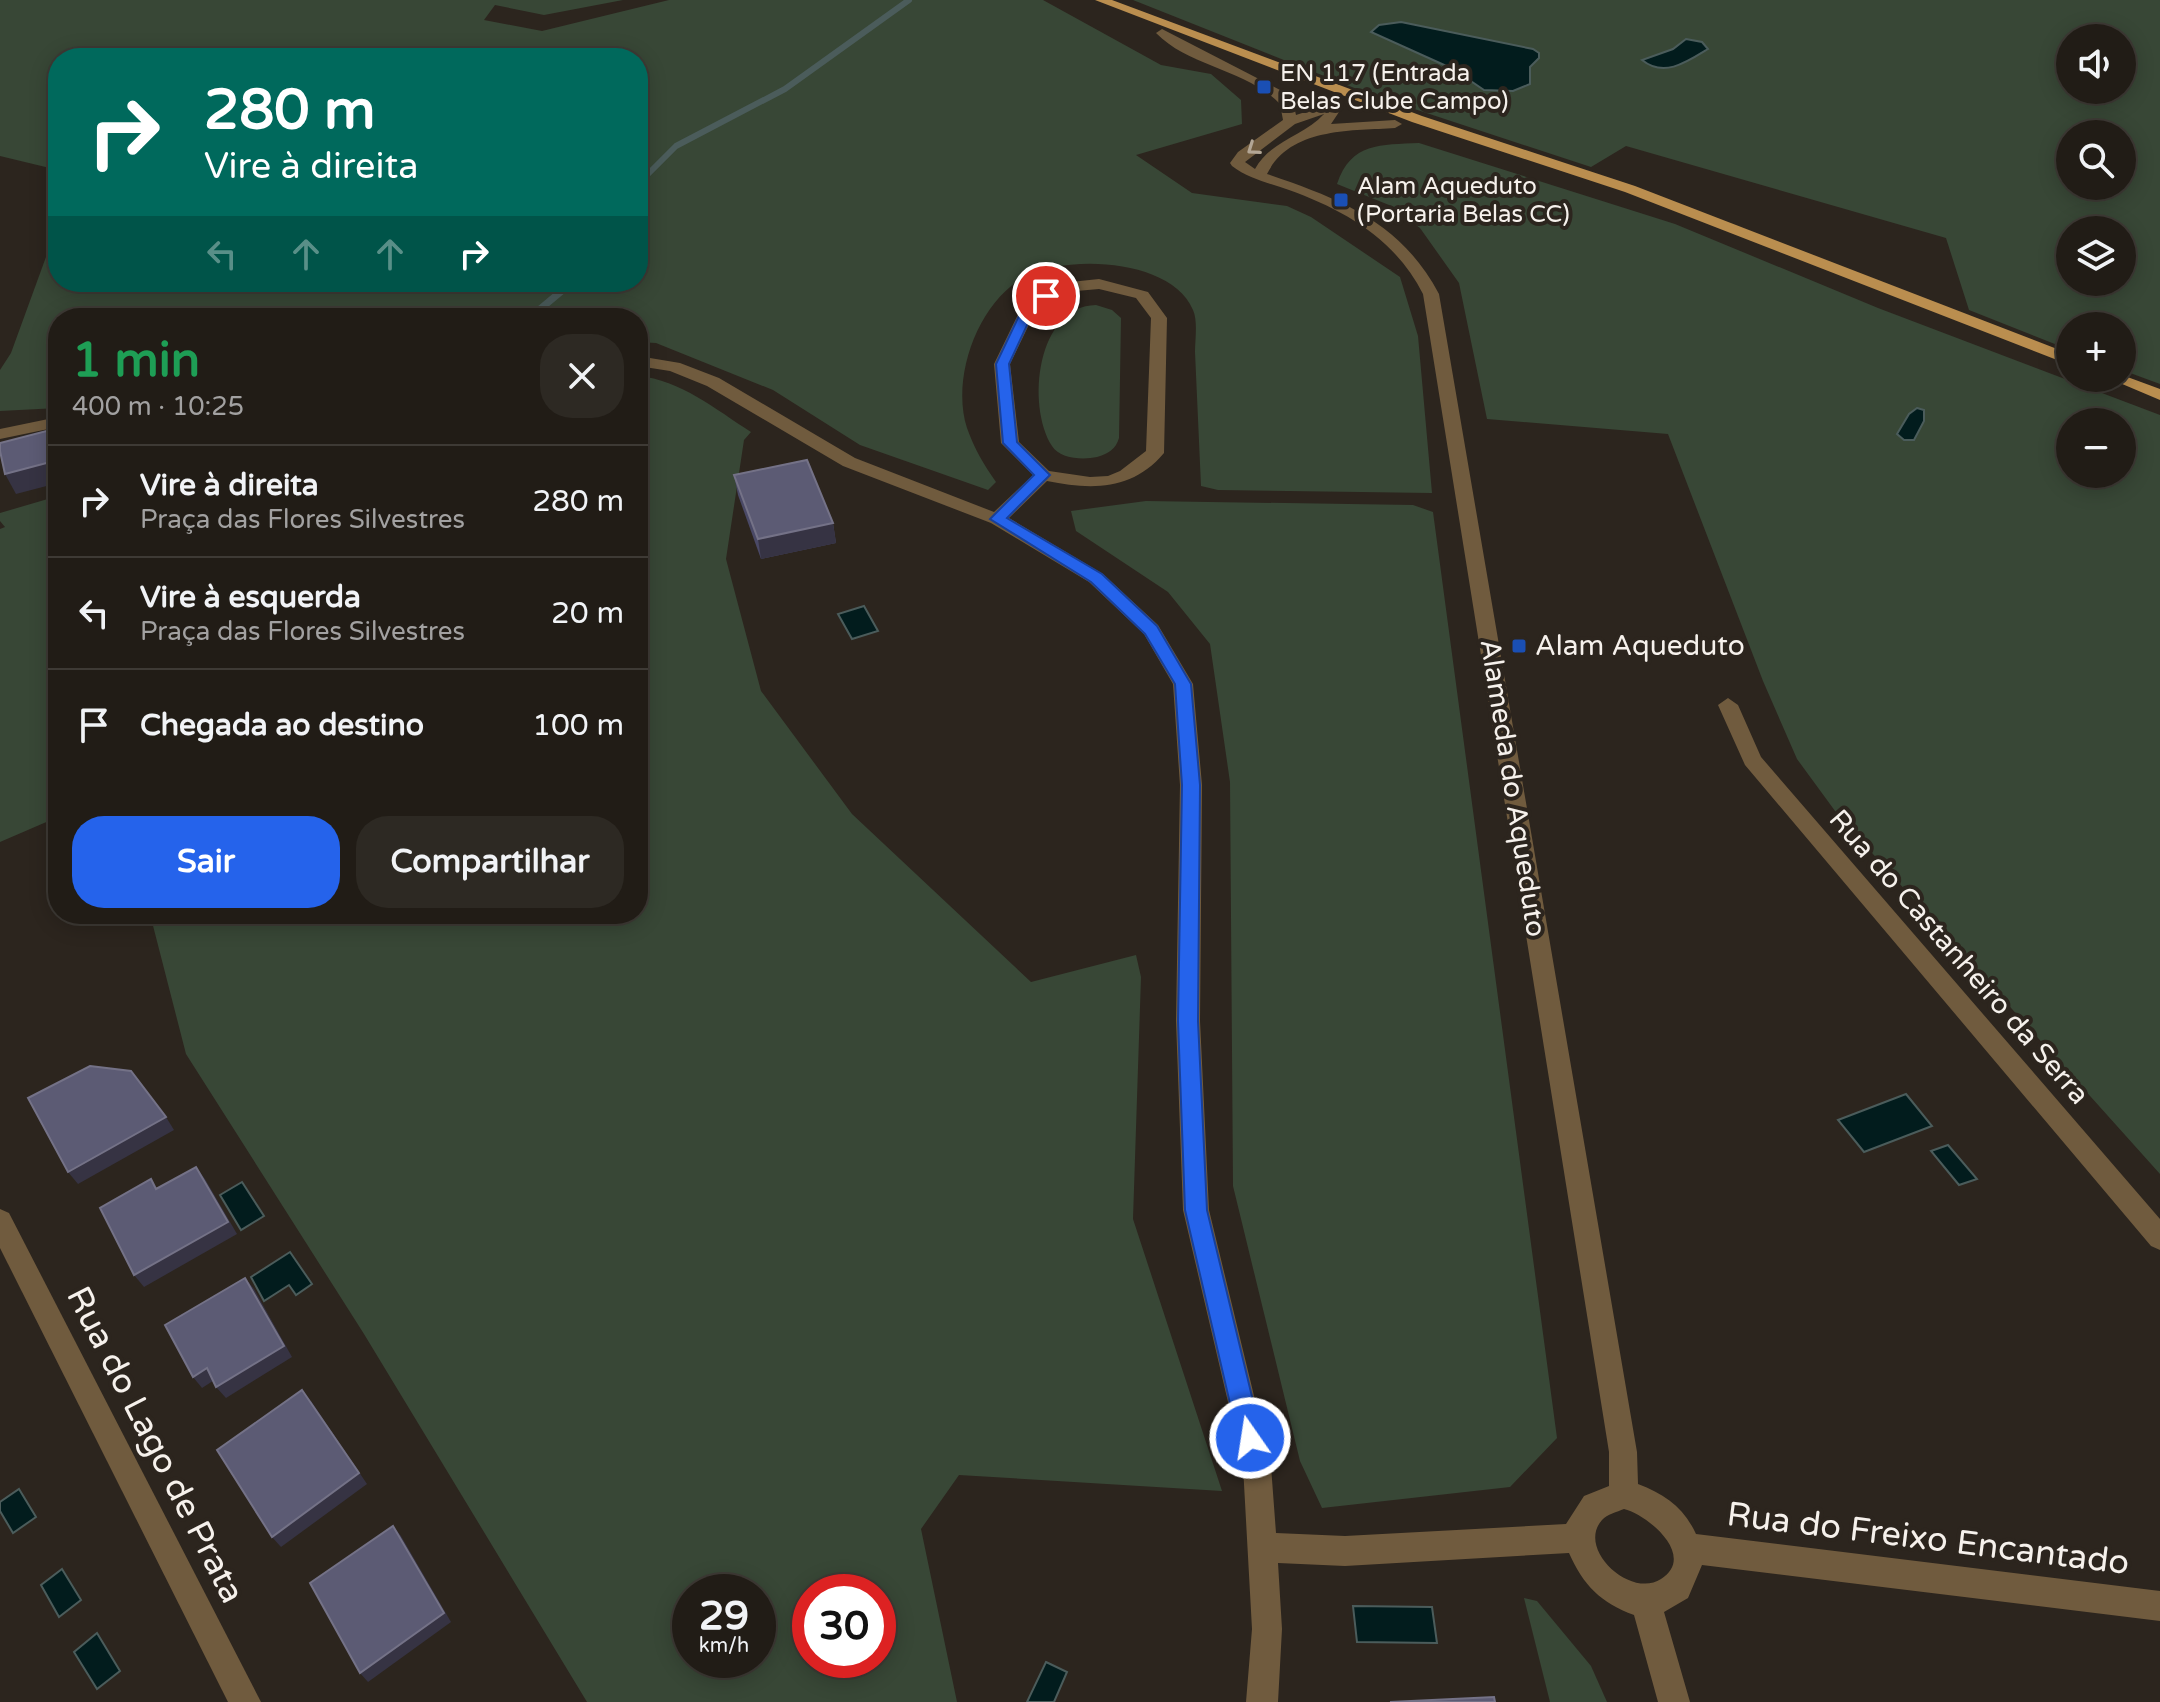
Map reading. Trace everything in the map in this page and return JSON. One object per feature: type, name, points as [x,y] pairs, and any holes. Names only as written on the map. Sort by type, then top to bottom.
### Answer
[{"type":"main road","points":[[1086,0],[1336,106],[1686,213]]},
{"type":"main road","points":[[1101,0],[1479,141]]},
{"type":"main road","points":[[1320,84],[1336,106],[1369,110],[1479,141],[1630,189],[2056,355]]},
{"type":"main road","points":[[2136,386],[2160,395]]},
{"type":"street","points":[[1162,33],[1278,94],[1288,106],[1290,121]]},
{"type":"street","points":[[1336,106],[1332,116],[1317,129],[1270,157],[1262,166],[1259,176],[1237,163],[1243,155],[1290,121],[1336,106]]},
{"type":"street","points":[[1317,129],[1373,123],[1395,124]]},
{"type":"street","name":"Alameda do Aqueduto","points":[[1259,176],[1318,197],[1371,226],[1411,261],[1424,276],[1431,294],[1623,1452],[1624,1495]]},
{"type":"street","points":[[1099,284],[1142,295],[1159,318],[1155,453],[1130,475],[1095,485],[1043,475],[1010,443],[1002,364],[1031,303],[1061,288],[1099,284]]},
{"type":"street","points":[[648,363],[674,367],[713,382],[849,462],[997,519],[1096,578],[1151,630],[1183,684],[1191,785],[1188,1021],[1196,1210],[1257,1466],[1267,1629],[1262,1702]]},
{"type":"street","points":[[0,434],[48,424]]},
{"type":"street","points":[[997,519],[1043,475]]},
{"type":"street","name":"Rua do Castanheiro da Serra","points":[[1728,705],[1752,760],[2160,1238]]},
{"type":"street","name":"Rua do Lago de Prata","points":[[0,1221],[245,1702]]},
{"type":"street","points":[[1624,1495],[1652,1503],[1667,1514],[1680,1530],[1686,1548],[1685,1573],[1677,1588],[1663,1597],[1645,1600],[1626,1597],[1608,1588],[1584,1556],[1580,1538],[1583,1518],[1593,1506],[1607,1498],[1624,1495]]},
{"type":"street","points":[[1262,1547],[1345,1551],[1580,1538]]},
{"type":"street","name":"Rua do Freixo Encantado","points":[[1686,1548],[2160,1606]]},
{"type":"street","points":[[1645,1600],[1674,1702]]},
{"type":"green space","points":[[0,0],[623,0],[544,15],[495,5],[484,20],[542,31],[669,0],[1043,0],[1161,65],[1211,74],[1241,100],[1242,124],[1136,155],[1192,193],[1287,206],[1311,217],[1400,277],[1418,336],[1432,493],[1218,490],[1201,486],[1193,310],[1181,293],[1163,280],[1141,271],[1089,264],[1041,270],[1023,278],[993,306],[972,344],[966,366],[963,409],[973,442],[996,482],[988,490],[860,445],[773,390],[656,343],[648,343],[648,308],[48,308],[48,409],[0,411],[0,370],[11,353],[48,251],[48,292],[648,292],[648,48],[48,48],[48,168],[0,156]]},
{"type":"green space","points":[[1133,0],[2160,0],[2160,384],[2136,375],[2136,312],[2056,312],[2056,344],[1969,310],[1946,238],[1626,146],[1591,167],[1372,95]]},
{"type":"green space","points":[[1419,143],[1675,224],[1878,308],[2056,376],[2056,392],[2099,392],[2160,415],[2160,1174],[1838,815],[1797,759],[1763,681],[1668,434],[1487,419],[1459,283],[1420,228],[1389,205],[1337,184],[1350,160],[1369,148]]},
{"type":"green space","points":[[1096,305],[1112,310],[1121,318],[1119,438],[1114,448],[1105,454],[1072,458],[1060,454],[1052,446],[1044,428],[1039,384],[1042,360],[1049,339],[1061,322],[1076,310]]},
{"type":"green space","points":[[648,378],[669,383],[711,405],[751,432],[744,440],[726,559],[761,691],[852,814],[1031,982],[1136,955],[1141,977],[1133,1219],[1222,1491],[959,1475],[921,1529],[957,1702],[587,1702],[364,1334],[186,1054],[153,924],[648,924]]},
{"type":"green space","points":[[48,499],[48,821],[0,842],[0,529],[5,527],[0,521],[0,513]]},
{"type":"green space","points":[[1146,501],[1413,505],[1433,512],[1557,1438],[1510,1487],[1322,1508],[1300,1461],[1233,1186],[1230,782],[1210,644],[1168,592],[1076,531],[1071,511]]},
{"type":"green space","points":[[1524,1598],[1537,1601],[1591,1666],[1607,1702],[1550,1702]]},
{"type":"water","points":[[1401,22],[1533,49],[1539,53],[1539,58],[1530,67],[1530,84],[1513,91],[1484,90],[1453,69],[1371,32],[1379,25]]},
{"type":"water","points":[[1686,39],[1702,42],[1708,49],[1684,63],[1667,68],[1659,68],[1642,60],[1673,49]]},
{"type":"water","points":[[1917,408],[1924,410],[1924,421],[1914,440],[1904,440],[1897,434],[1909,414]]},
{"type":"water","points":[[864,606],[878,631],[852,639],[838,614]]},
{"type":"water","points":[[1906,1094],[1932,1126],[1864,1152],[1838,1120]]},
{"type":"water","points":[[1948,1145],[1977,1179],[1959,1185],[1931,1151]]},
{"type":"water","points":[[242,1182],[264,1216],[241,1230],[220,1195]]},
{"type":"water","points":[[290,1252],[312,1284],[296,1295],[289,1285],[264,1301],[251,1277]]},
{"type":"water","points":[[19,1489],[36,1517],[13,1533],[0,1511],[0,1502]]},
{"type":"water","points":[[62,1569],[81,1600],[59,1617],[41,1585]]},
{"type":"water","points":[[1353,1606],[1432,1607],[1437,1643],[1357,1642]]},
{"type":"water","points":[[97,1633],[120,1671],[97,1689],[74,1652]]},
{"type":"water","points":[[1046,1662],[1067,1672],[1054,1702],[1027,1702]]},
{"type":"building","points":[[48,431],[48,463],[5,474],[0,443]]},
{"type":"building","points":[[807,460],[833,523],[758,539],[734,475]]},
{"type":"building","points":[[90,1066],[131,1071],[166,1117],[68,1172],[28,1098]]},
{"type":"building","points":[[196,1167],[228,1222],[134,1275],[100,1208],[151,1179],[156,1189]]},
{"type":"building","points":[[245,1278],[284,1346],[216,1387],[207,1368],[193,1377],[165,1325]]},
{"type":"building","points":[[302,1390],[359,1473],[272,1537],[217,1450]]},
{"type":"building","points":[[393,1526],[444,1613],[360,1673],[310,1583]]},
{"type":"building","points":[[1494,1697],[1495,1702],[1390,1702]]},
{"type":"waterway","points":[[648,174],[676,146],[785,89],[909,0]]},
{"type":"waterway","points":[[541,308],[560,292]]},
{"type":"place","name":"EN 117 (Entrada Belas Clube Campo)","points":[[1264,87]]},
{"type":"place","name":"Alam Aqueduto (Portaria Belas CC)","points":[[1341,200]]},
{"type":"place","name":"Alam Aqueduto","points":[[1519,646]]},
{"type":"route","points":[[1046,296],[1031,303],[1002,364],[1010,443],[1043,475],[997,519],[1096,578],[1151,630],[1183,684],[1191,785],[1188,1021],[1196,1210],[1250,1438]]}]
